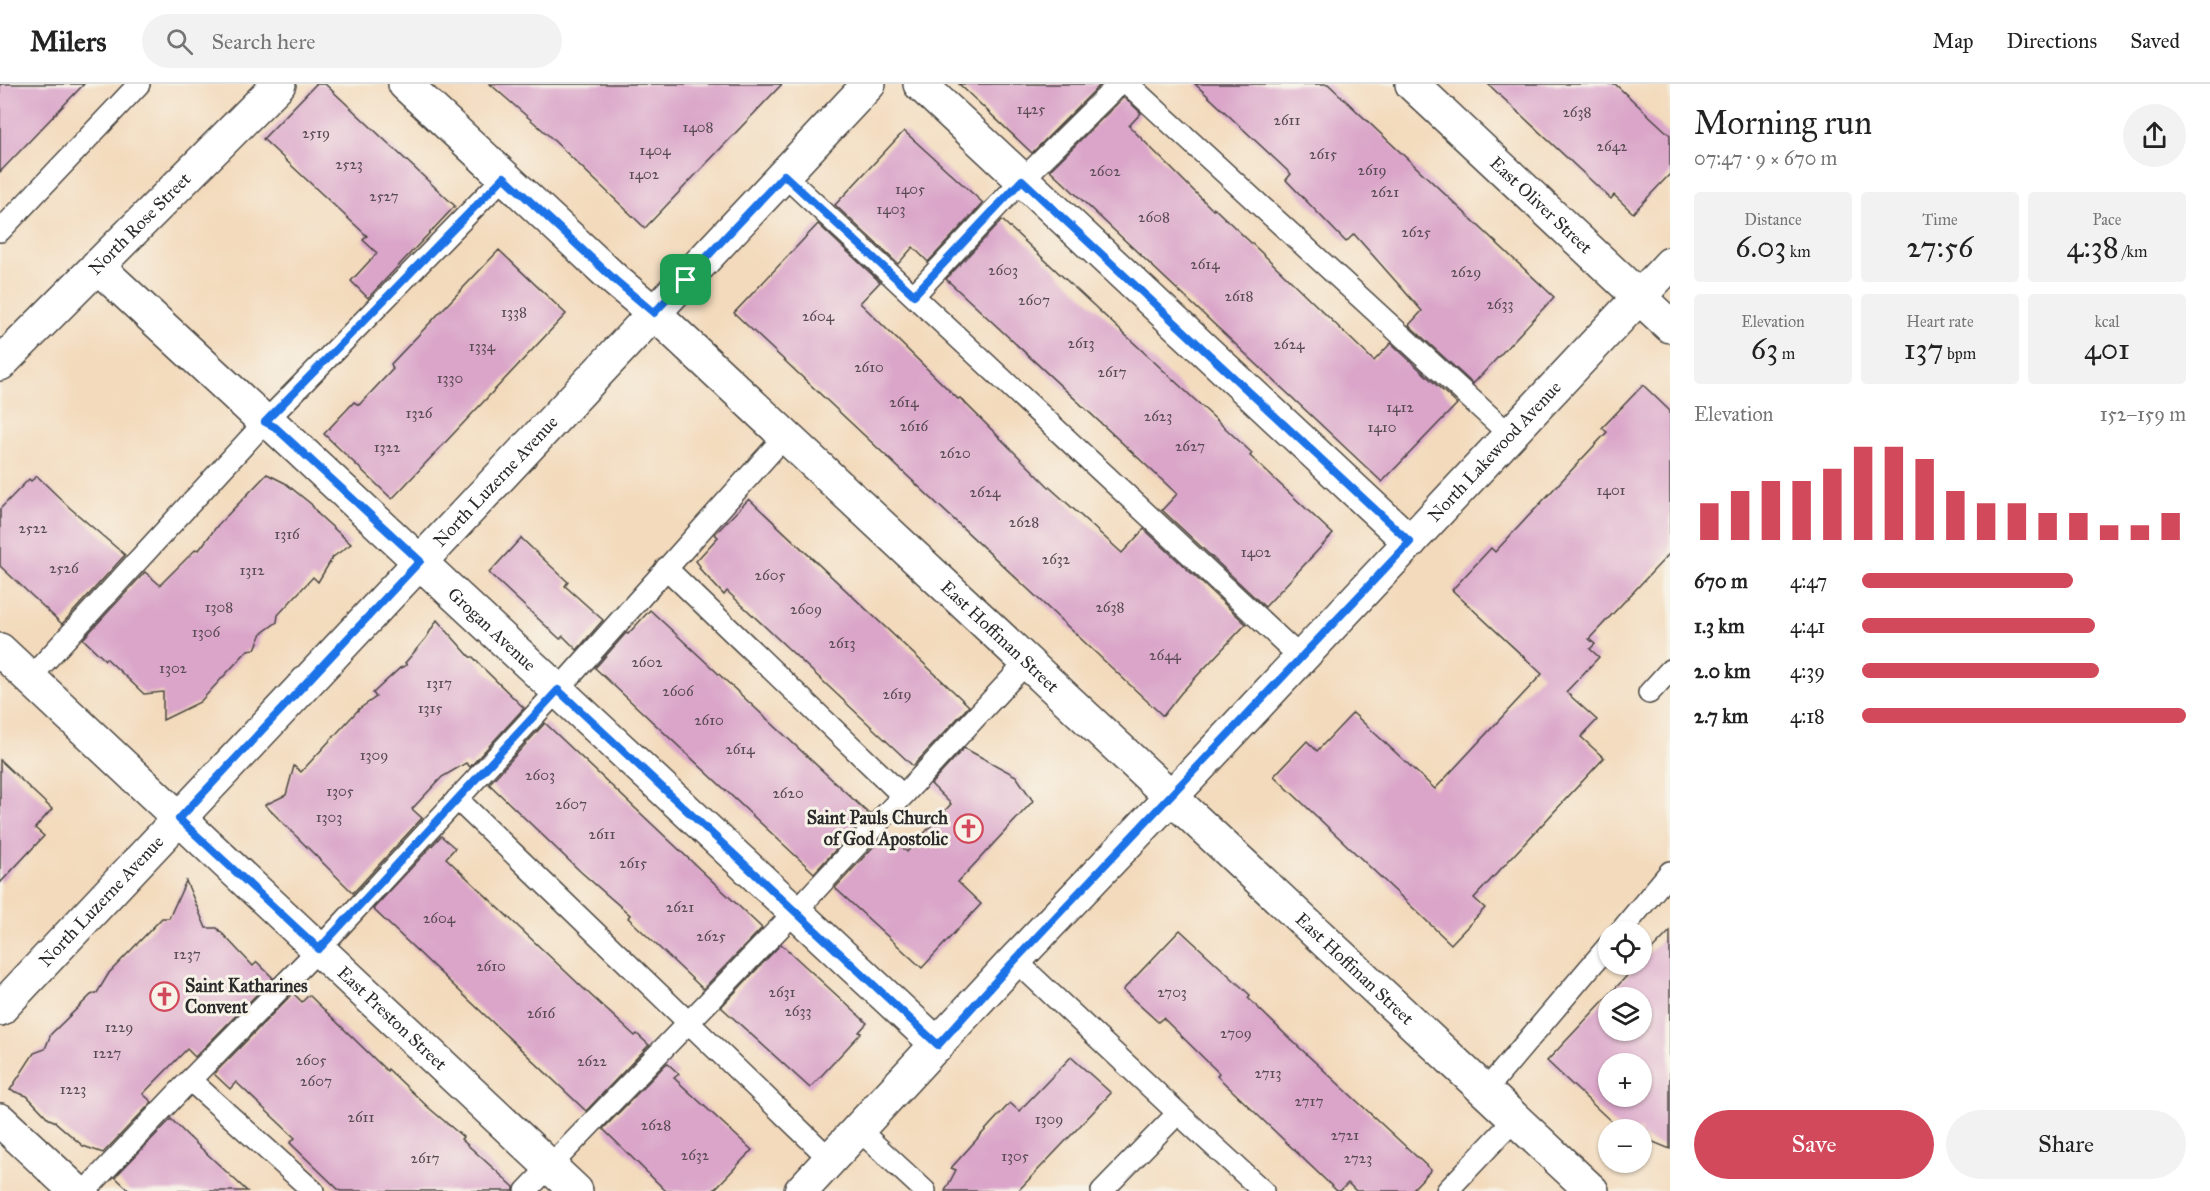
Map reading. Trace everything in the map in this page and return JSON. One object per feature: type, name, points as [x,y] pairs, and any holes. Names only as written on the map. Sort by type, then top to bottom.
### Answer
[{"type":"street","name":"North Rose Street","points":[[0,364],[279,84]]},
{"type":"street","name":"East Hoffman Street","points":[[405,84],[615,280],[654,313],[1593,1191]]},
{"type":"street","name":"North Luzerne Avenue","points":[[0,1009],[869,84]]},
{"type":"street","points":[[920,84],[1410,542]]},
{"type":"street","name":"East Oliver Street","points":[[1412,84],[1670,326]]},
{"type":"street","name":"North Lakewood Avenue","points":[[801,1191],[1015,960],[1171,797],[1670,264]]},
{"type":"street","name":"Grogan Avenue","points":[[97,266],[265,422],[275,427],[420,561],[938,1045]]},
{"type":"street","name":"East Preston Street","points":[[0,650],[576,1191]]},
{"type":"street","points":[[0,1120],[76,1191]]},
{"type":"lane","points":[[0,231],[139,84]]},
{"type":"lane","points":[[914,295],[1022,180],[1119,84]]},
{"type":"lane","points":[[1128,84],[1510,435]]},
{"type":"lane","points":[[784,175],[1301,658]]},
{"type":"lane","points":[[30,678],[265,422],[504,177]]},
{"type":"lane","points":[[85,1191],[319,949],[558,690],[785,436]]},
{"type":"lane","points":[[666,568],[902,795]]},
{"type":"lane","points":[[526,1191],[795,912],[1027,662]]},
{"type":"lane","points":[[1649,693],[1670,670]]},
{"type":"lane","points":[[457,799],[831,1160]]},
{"type":"lane","points":[[1629,921],[1670,872]]},
{"type":"lane","points":[[1485,1091],[1598,958]]},
{"type":"lane","points":[[1015,960],[1263,1191]]},
{"type":"lane","points":[[190,1080],[313,1191]]},
{"type":"lane","points":[[1102,1191],[1178,1113]]},
{"type":"lane","points":[[1447,1191],[1515,1119]]},
{"type":"lane","points":[[859,1130],[926,1191]]},
{"type":"building","points":[[0,84],[84,84],[0,172]]},
{"type":"building","points":[[316,84],[325,84],[455,206],[368,298],[351,281],[377,253],[363,240],[367,236],[263,139]]},
{"type":"building","points":[[490,84],[782,84],[645,228],[546,133]]},
{"type":"building","points":[[959,84],[1101,84],[1032,153]]},
{"type":"building","points":[[1195,84],[1328,84],[1554,297],[1473,384],[1409,325],[1422,311],[1354,234],[1346,242],[1286,180],[1291,174]]},
{"type":"building","points":[[1488,84],[1615,84],[1670,135],[1670,174],[1633,213],[1614,195],[1611,199]]},
{"type":"building","points":[[1124,97],[1141,113],[1129,126],[1213,210],[1214,208],[1374,361],[1391,343],[1457,404],[1382,482],[1050,170]]},
{"type":"building","points":[[904,131],[983,203],[928,262],[913,247],[898,264],[835,205]]},
{"type":"building","points":[[1002,220],[1252,453],[1250,456],[1333,534],[1265,607],[1162,510],[1177,494],[946,279]]},
{"type":"building","points":[[818,224],[880,282],[860,303],[1047,485],[1122,553],[1144,529],[1246,624],[1181,693],[1163,716],[734,313]]},
{"type":"building","points":[[499,250],[566,314],[392,499],[324,434],[354,402],[359,405],[393,369],[391,364]]},
{"type":"building","points":[[1643,385],[1670,411],[1670,553],[1589,639],[1595,644],[1590,649],[1599,657],[1566,692],[1597,720],[1581,737],[1604,758],[1474,898],[1485,908],[1451,944],[1274,776],[1307,741],[1317,751],[1353,713],[1435,789],[1542,674],[1452,590],[1491,548],[1495,552],[1607,432],[1602,428]]},
{"type":"building","points":[[267,474],[285,483],[311,504],[318,514],[351,544],[333,557],[318,582],[313,577],[278,615],[277,622],[262,633],[255,649],[248,650],[200,702],[163,720],[163,692],[144,694],[83,639],[145,572],[160,585],[196,549],[199,550],[217,526]]},
{"type":"building","points":[[37,476],[125,555],[62,624],[0,566],[0,509],[29,479],[31,481]]},
{"type":"building","points":[[749,499],[969,706],[913,766],[727,591],[724,595],[699,568],[696,561],[718,537],[715,534]]},
{"type":"building","points":[[521,538],[568,582],[565,586],[603,620],[577,650],[563,636],[560,639],[489,573]]},
{"type":"building","points":[[650,610],[869,814],[814,873],[595,668]]},
{"type":"building","points":[[437,620],[470,657],[473,657],[524,708],[470,767],[466,763],[442,777],[412,809],[422,818],[353,893],[265,805],[286,795],[294,766],[301,772],[359,709],[376,697],[373,693],[400,668],[407,665],[405,663],[426,638]]},
{"type":"building","points":[[545,723],[762,928],[703,989],[628,918],[630,915],[581,872],[489,784]]},
{"type":"building","points":[[964,748],[1016,776],[1033,801],[958,882],[981,904],[922,968],[835,888],[887,832],[907,852],[951,804],[931,784]]},
{"type":"building","points":[[0,760],[52,809],[35,828],[44,836],[0,883]]},
{"type":"building","points":[[441,836],[455,848],[446,858],[635,1036],[637,1034],[649,1045],[586,1111],[373,909]]},
{"type":"building","points":[[186,881],[206,928],[217,928],[253,966],[257,962],[273,978],[195,1057],[187,1049],[143,1094],[152,1102],[103,1153],[83,1146],[49,1119],[27,1096],[10,1090],[34,1053],[45,1049],[51,1034],[91,995],[97,993],[109,973],[162,918],[169,918]]},
{"type":"building","points":[[1180,930],[1250,995],[1248,998],[1287,1036],[1431,1170],[1411,1191],[1356,1191],[1348,1183],[1337,1191],[1217,1076],[1219,1073],[1163,1018],[1158,1022],[1123,990]]},
{"type":"building","points":[[1670,931],[1670,1149],[1652,1142],[1652,1119],[1609,1119],[1547,1061],[1598,1007],[1598,1041],[1652,1041],[1652,987],[1616,987],[1628,975],[1652,975],[1652,950]]},
{"type":"building","points":[[781,944],[867,1023],[859,1032],[861,1033],[810,1088],[721,1007]]},
{"type":"building","points":[[293,993],[302,1002],[309,995],[387,1071],[388,1069],[463,1137],[461,1139],[514,1187],[514,1191],[340,1191],[290,1143],[295,1138],[236,1082],[230,1089],[214,1074]]},
{"type":"building","points":[[1071,1057],[1111,1093],[1018,1191],[945,1191],[956,1170],[951,1168],[1010,1103],[1019,1111]]},
{"type":"building","points":[[667,1063],[679,1074],[674,1078],[752,1150],[713,1191],[666,1191],[603,1129]]},
{"type":"building","points":[[171,1119],[247,1191],[130,1191],[115,1177]]},
{"type":"place","name":"Saint Pauls Church of God Apostolic","points":[[969,828]]},
{"type":"place","name":"Saint Katharines Convent","points":[[164,996]]},
{"type":"route","points":[[784,175],[914,295],[1022,180],[1410,542],[1015,960],[938,1045],[558,690],[319,949],[179,819],[420,561],[275,427],[265,422],[504,177],[654,313],[686,280],[784,175]]}]
